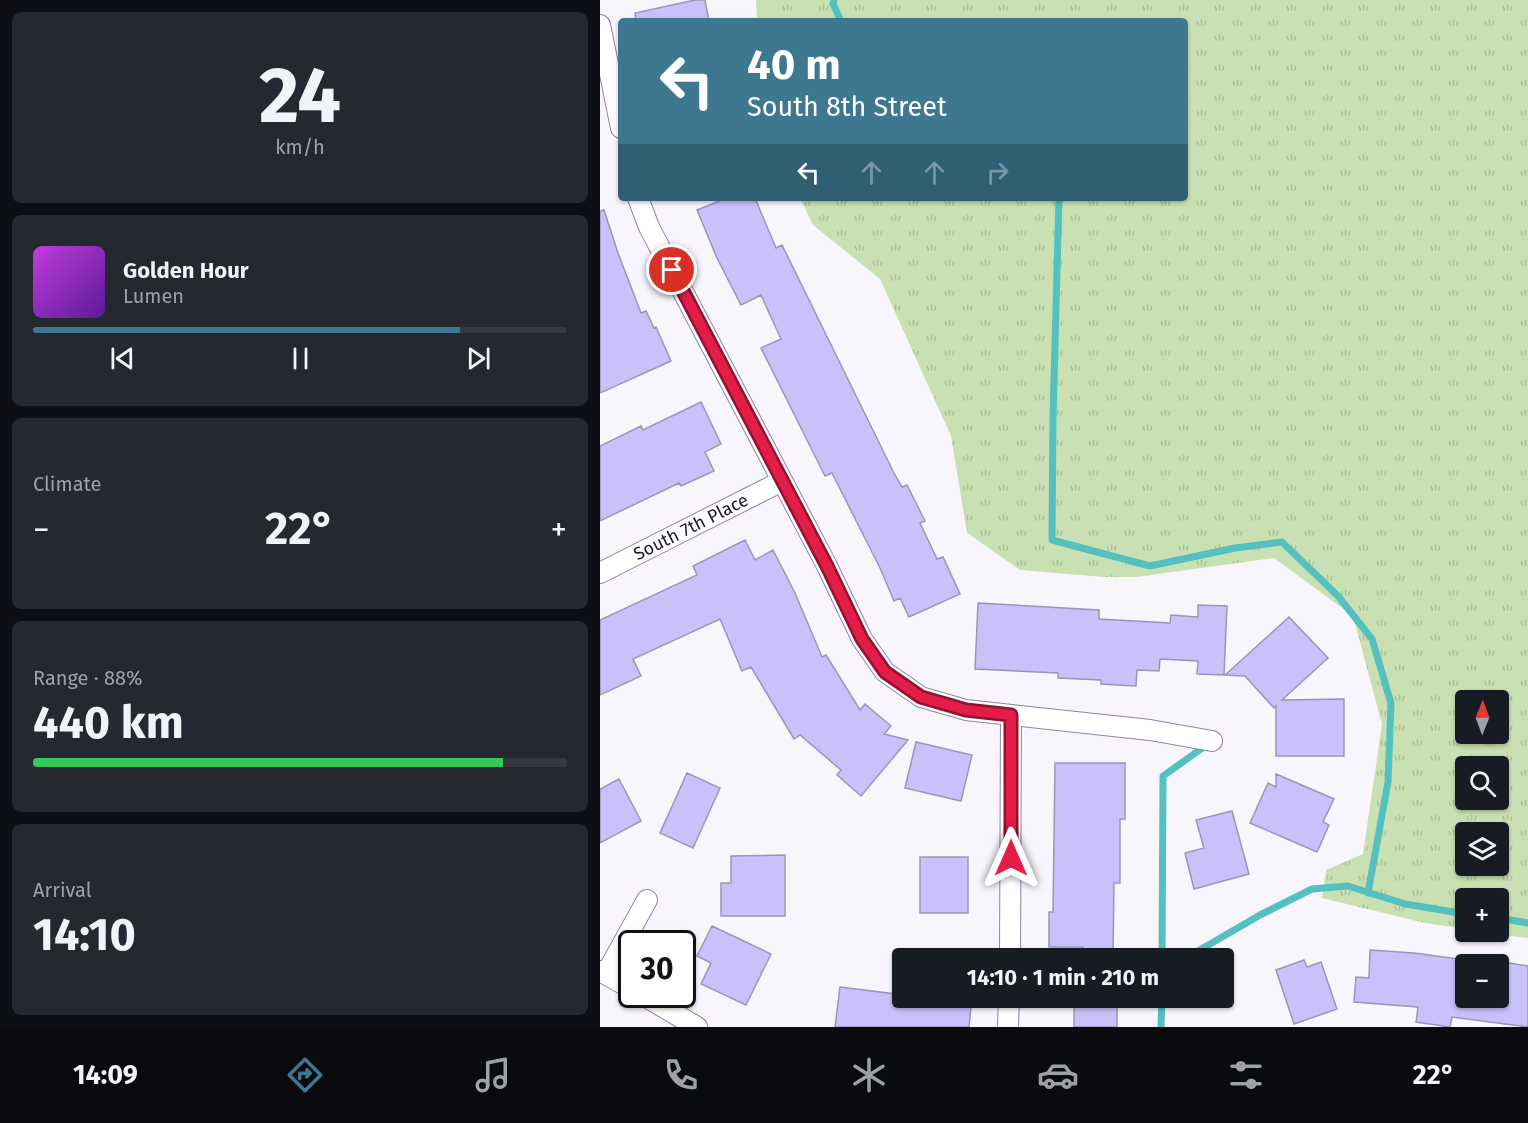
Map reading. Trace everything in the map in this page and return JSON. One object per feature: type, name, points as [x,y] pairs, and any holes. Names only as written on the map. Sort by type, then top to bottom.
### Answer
[{"type":"street","points":[[600,25],[618,113]]},
{"type":"street","points":[[639,201],[650,227],[862,639],[885,672],[921,697],[966,710],[1150,730],[1212,741]]},
{"type":"street","name":"South 7th Place","points":[[600,573],[782,481]]},
{"type":"street","points":[[1010,948],[1011,715]]},
{"type":"street","points":[[618,981],[603,973],[647,900]]},
{"type":"street","points":[[665,1008],[697,1027]]},
{"type":"street","points":[[1008,1027],[1009,1008]]},
{"type":"green space","points":[[756,0],[1528,0],[1528,938],[1509,936],[1509,888],[1455,888],[1455,928],[1425,923],[1322,898],[1326,870],[1363,854],[1382,724],[1353,616],[1274,558],[1136,577],[1104,577],[1020,570],[967,533],[951,436],[880,279],[813,225],[801,201],[1188,201],[1188,18],[757,18]]},
{"type":"building","points":[[695,0],[705,0],[708,18],[636,18],[635,13]]},
{"type":"building","points":[[720,201],[756,201],[776,248],[782,245],[894,473],[902,487],[907,485],[925,521],[920,523],[937,559],[943,557],[960,594],[909,617],[900,598],[894,601],[832,473],[825,476],[761,348],[781,339],[761,295],[741,305],[717,258],[697,210]]},
{"type":"building","points":[[604,210],[641,313],[646,311],[654,328],[656,327],[671,361],[600,393],[600,211]]},
{"type":"building","points":[[701,402],[721,444],[705,452],[714,471],[681,486],[679,483],[600,521],[600,446],[641,426],[643,430]]},
{"type":"building","points":[[745,540],[755,560],[773,550],[795,593],[822,657],[826,655],[860,710],[865,704],[891,726],[884,734],[908,740],[861,796],[837,775],[841,770],[800,735],[794,739],[751,667],[742,671],[720,619],[633,659],[641,676],[600,695],[600,620],[697,575],[693,566]]},
{"type":"building","points":[[978,603],[1099,610],[1099,619],[1170,623],[1171,615],[1198,617],[1198,605],[1227,606],[1224,675],[1197,674],[1198,661],[1160,659],[1159,671],[1137,670],[1136,686],[1101,684],[1101,680],[1058,678],[1058,673],[975,669]]},
{"type":"building","points":[[1289,617],[1328,658],[1282,700],[1344,699],[1344,756],[1276,756],[1276,706],[1274,708],[1245,676],[1225,675]]},
{"type":"building","points":[[916,742],[972,755],[961,801],[905,788]]},
{"type":"building","points":[[1055,763],[1125,763],[1125,819],[1120,819],[1120,883],[1114,883],[1113,948],[1049,947],[1049,912],[1053,912]]},
{"type":"building","points":[[687,773],[720,788],[693,848],[660,833]]},
{"type":"building","points":[[1276,774],[1334,799],[1323,822],[1329,825],[1317,852],[1250,823],[1268,783],[1276,787]]},
{"type":"building","points":[[619,779],[641,821],[600,843],[600,789]]},
{"type":"building","points":[[1232,811],[1249,874],[1194,889],[1185,853],[1204,848],[1196,820]]},
{"type":"building","points":[[785,855],[785,916],[721,916],[721,883],[731,883],[731,856]]},
{"type":"building","points":[[920,857],[968,857],[968,913],[920,913]]},
{"type":"building","points":[[712,926],[771,954],[746,1005],[701,984],[711,963],[697,956]]},
{"type":"building","points":[[1370,950],[1455,958],[1455,1008],[1509,1008],[1509,963],[1528,966],[1528,1027],[1452,1017],[1450,1027],[1416,1022],[1418,1007],[1354,1002],[1356,977],[1369,978]]},
{"type":"building","points":[[1304,960],[1307,967],[1321,962],[1337,1009],[1294,1024],[1276,970]]},
{"type":"building","points":[[840,987],[892,994],[892,1008],[971,1008],[969,1027],[835,1027]]},
{"type":"building","points":[[1074,1008],[1117,1008],[1117,1027],[1074,1027]]},
{"type":"waterway","points":[[834,0],[833,4],[840,18]]},
{"type":"waterway","points":[[1059,201],[1052,540],[1150,566],[1235,548],[1282,542],[1338,596],[1372,639],[1391,703],[1388,782],[1368,893]]},
{"type":"waterway","points":[[1162,948],[1163,776],[1208,744]]},
{"type":"waterway","points":[[1203,948],[1260,915],[1312,889],[1348,886],[1405,904],[1455,912]]},
{"type":"waterway","points":[[1509,920],[1528,923]]},
{"type":"waterway","points":[[1161,1027],[1162,1008]]},
{"type":"route","points":[[672,270],[827,566],[862,639],[885,672],[921,697],[966,710],[1011,715],[1011,858]]}]
